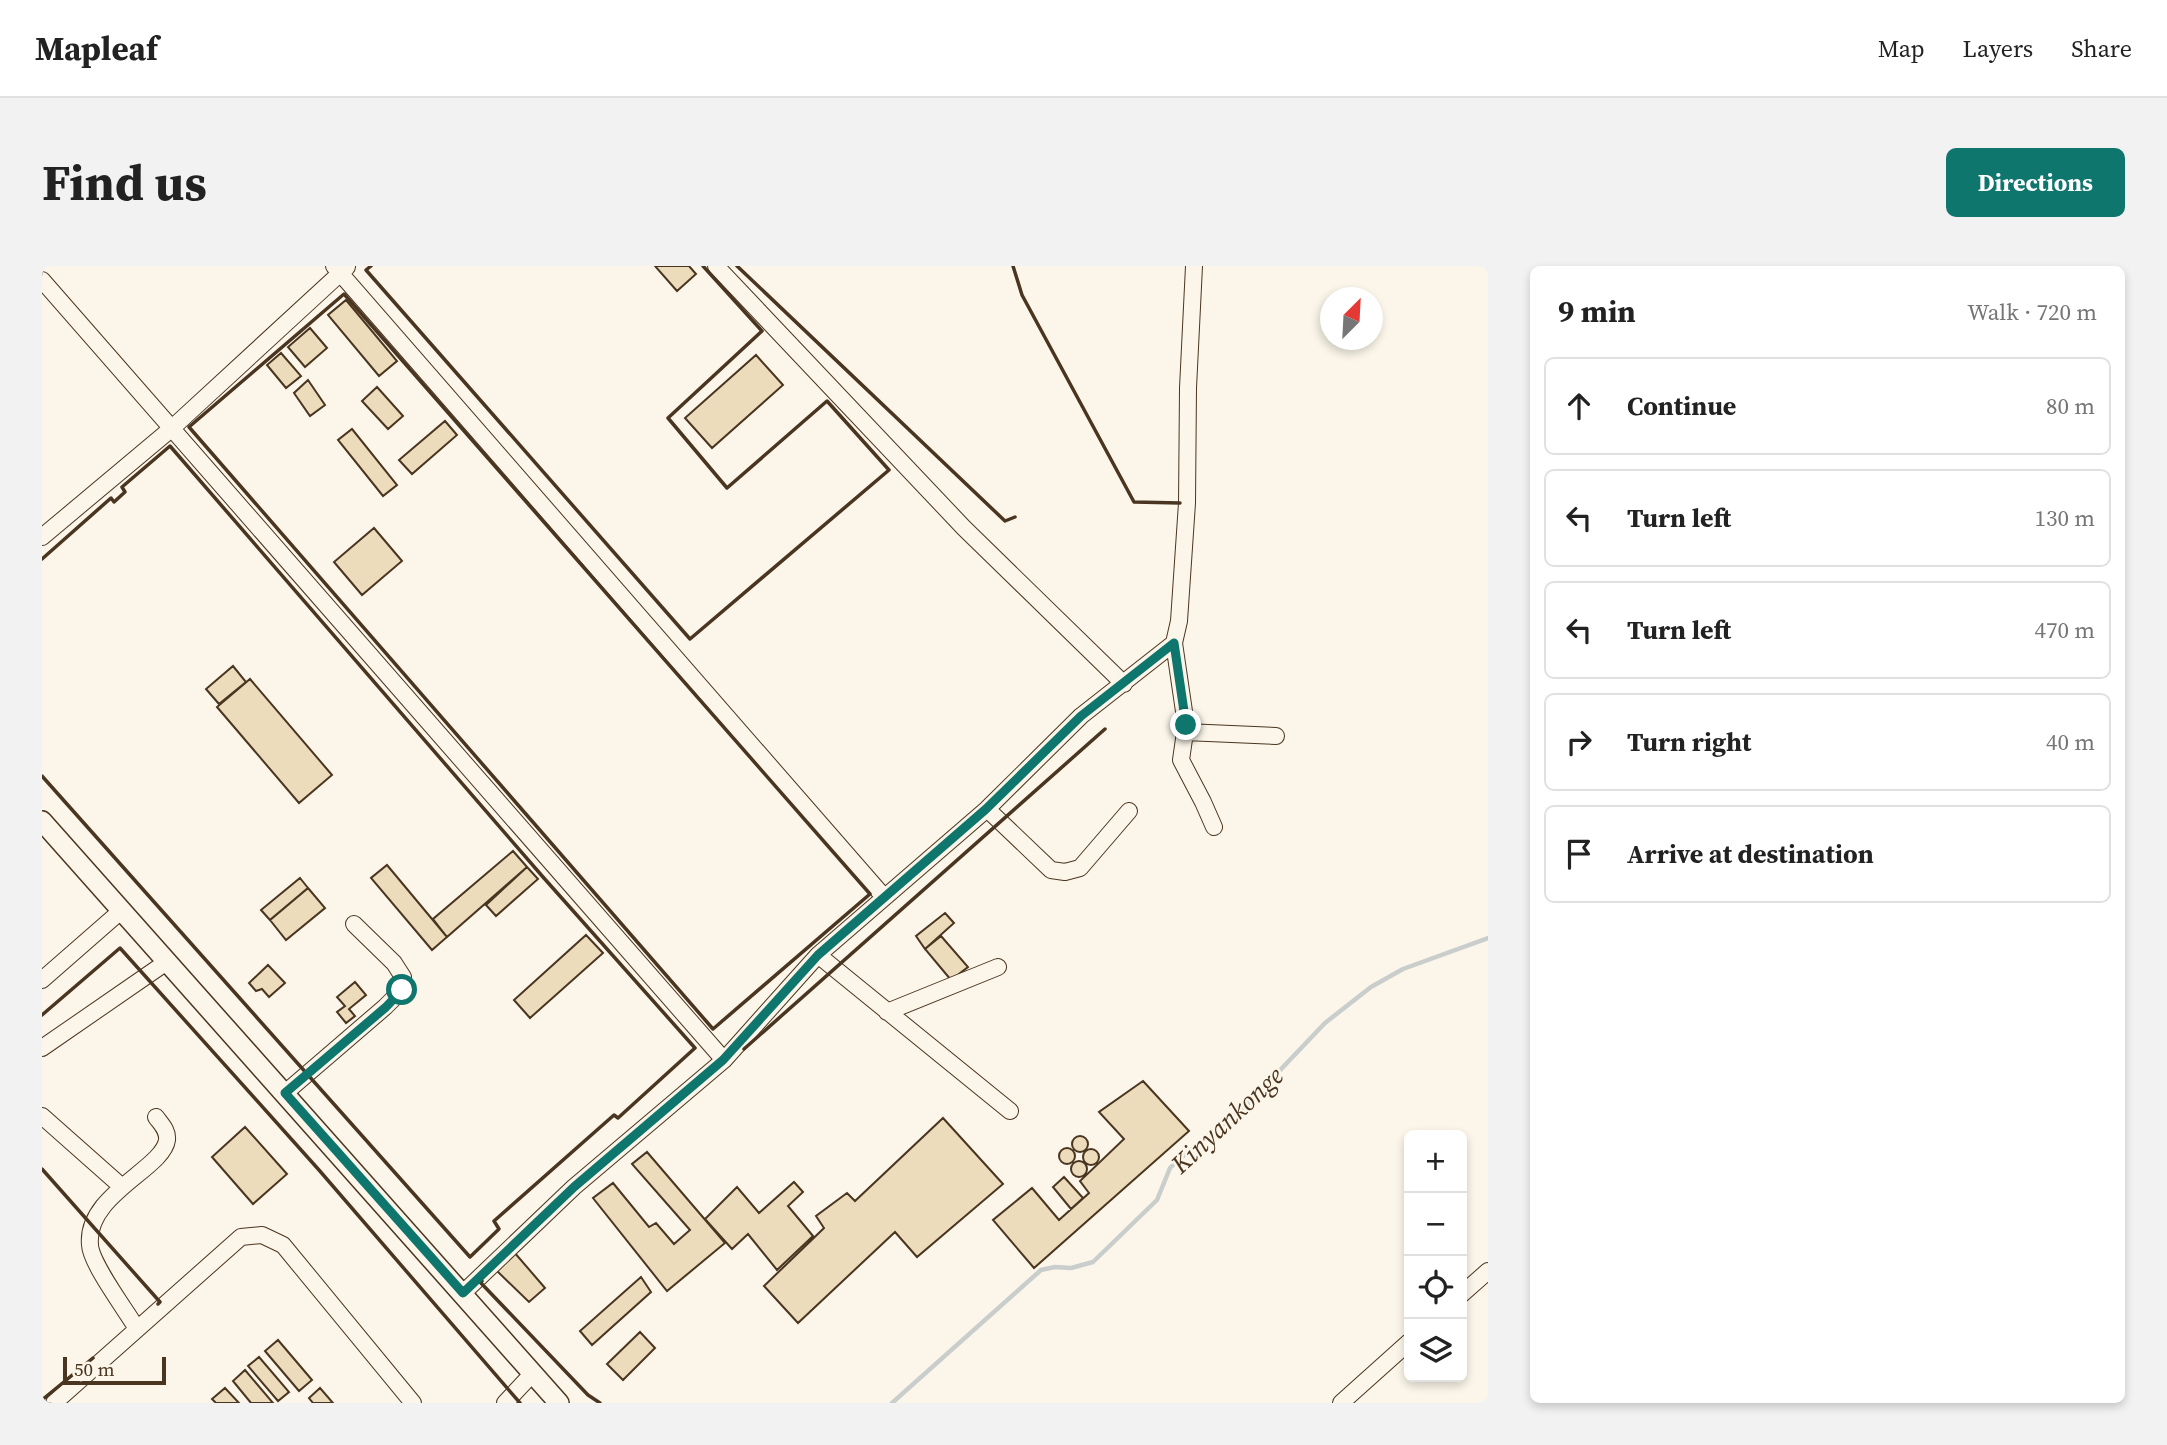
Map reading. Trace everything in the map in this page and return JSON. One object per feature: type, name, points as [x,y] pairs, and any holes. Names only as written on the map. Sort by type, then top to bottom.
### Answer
[{"type":"main road","points":[[42,821],[559,1403]]},
{"type":"street","points":[[716,266],[964,528],[1125,684]]},
{"type":"street","points":[[1194,266],[1188,388],[1187,503],[1180,608],[1174,643],[1185,732],[1181,760],[1214,827]]},
{"type":"street","points":[[42,537],[171,429],[341,268],[884,897]]},
{"type":"street","points":[[42,281],[723,1060]]},
{"type":"street","points":[[463,1293],[574,1187],[723,1060],[818,955],[986,809],[1081,716],[1174,643]]},
{"type":"street","points":[[1185,732],[1276,736]]},
{"type":"street","points":[[986,809],[1051,870],[1065,872],[1080,868],[1129,811]]},
{"type":"street","points":[[42,980],[122,910]]},
{"type":"street","points":[[285,1093],[386,1007],[402,990],[403,977],[394,963],[354,924]]},
{"type":"street","points":[[818,955],[1010,1111]]},
{"type":"street","points":[[42,1048],[168,961]]},
{"type":"street","points":[[887,1012],[998,967]]},
{"type":"street","points":[[42,1116],[121,1186]]},
{"type":"street","points":[[138,1329],[89,1247],[90,1235],[99,1212],[121,1186],[159,1156],[167,1142],[167,1131],[156,1117]]},
{"type":"street","points":[[54,1403],[241,1237],[262,1235],[283,1245],[413,1403]]},
{"type":"street","points":[[1467,1290],[1488,1271]]},
{"type":"street","points":[[1341,1403],[1404,1346]]},
{"type":"street","points":[[505,1403],[533,1373]]},
{"type":"building","points":[[655,266],[689,266],[696,274],[677,291]]},
{"type":"building","points":[[346,300],[397,361],[379,376],[328,315]]},
{"type":"building","points":[[310,328],[327,348],[305,367],[288,347]]},
{"type":"building","points":[[281,353],[301,376],[286,388],[267,365]]},
{"type":"building","points":[[756,355],[783,385],[712,448],[685,418]]},
{"type":"building","points":[[308,380],[325,405],[310,416],[294,393]]},
{"type":"building","points":[[377,387],[403,416],[388,429],[362,401]]},
{"type":"building","points":[[445,421],[457,435],[412,474],[399,460]]},
{"type":"building","points":[[352,429],[397,485],[383,496],[338,440]]},
{"type":"building","points":[[374,528],[402,561],[362,595],[334,562]]},
{"type":"building","points":[[233,666],[246,682],[219,704],[206,689]]},
{"type":"building","points":[[250,679],[332,775],[299,803],[217,707]]},
{"type":"building","points":[[513,851],[527,867],[447,937],[433,919]]},
{"type":"building","points":[[387,865],[447,937],[432,950],[371,878]]},
{"type":"building","points":[[527,867],[538,879],[496,916],[486,905]]},
{"type":"building","points":[[300,878],[308,888],[270,920],[261,910]]},
{"type":"building","points":[[308,888],[325,908],[286,940],[270,920]]},
{"type":"building","points":[[945,913],[954,923],[925,949],[916,936]]},
{"type":"building","points":[[586,935],[603,953],[530,1018],[514,1000]]},
{"type":"building","points":[[941,936],[968,967],[951,980],[925,949]]},
{"type":"building","points":[[268,965],[285,983],[269,997],[262,989],[256,991],[249,983]]},
{"type":"building","points":[[355,982],[366,995],[349,1009],[355,1016],[346,1023],[337,1012],[345,1006],[337,997]]},
{"type":"building","points":[[1143,1081],[1189,1131],[1034,1268],[993,1220],[1032,1188],[1059,1220],[1089,1193],[1080,1181],[1124,1139],[1099,1112]]},
{"type":"building","points":[[943,1118],[1003,1184],[917,1257],[895,1232],[798,1323],[764,1286],[824,1228],[816,1216],[847,1193],[855,1201]]},
{"type":"building","points":[[245,1127],[287,1174],[253,1204],[212,1157]]},
{"type":"building","points":[[1077,1136],[1083,1136],[1088,1144],[1086,1150],[1077,1152],[1072,1147],[1072,1141]]},
{"type":"building","points":[[1064,1148],[1070,1148],[1075,1156],[1073,1162],[1064,1164],[1059,1159],[1059,1153]]},
{"type":"building","points":[[1088,1149],[1094,1149],[1099,1157],[1097,1163],[1088,1165],[1083,1160],[1083,1154]]},
{"type":"building","points":[[647,1152],[725,1243],[667,1291],[593,1198],[613,1183],[649,1227],[656,1223],[674,1244],[690,1230],[632,1164]]},
{"type":"building","points":[[1076,1161],[1082,1161],[1087,1169],[1085,1175],[1076,1177],[1071,1172],[1071,1166]]},
{"type":"building","points":[[1064,1177],[1083,1198],[1071,1209],[1053,1187]]},
{"type":"building","points":[[794,1182],[803,1192],[788,1206],[813,1236],[777,1270],[748,1234],[732,1249],[705,1219],[737,1187],[759,1213]]},
{"type":"building","points":[[514,1252],[545,1288],[529,1302],[495,1269]]},
{"type":"building","points":[[641,1277],[651,1292],[592,1345],[580,1331]]},
{"type":"building","points":[[640,1332],[655,1348],[623,1380],[607,1364]]},
{"type":"building","points":[[278,1340],[312,1380],[299,1391],[265,1351]]},
{"type":"building","points":[[259,1357],[289,1392],[278,1401],[248,1366]]},
{"type":"building","points":[[245,1370],[273,1403],[251,1403],[233,1381]]},
{"type":"building","points":[[225,1388],[239,1403],[216,1403],[212,1399]]},
{"type":"building","points":[[320,1388],[333,1403],[313,1403],[309,1398]]},
{"type":"waterway","name":"Kinyankonge","points":[[892,1403],[1041,1270],[1071,1268],[1093,1262],[1157,1200],[1170,1168],[1177,1161],[1248,1104],[1325,1023],[1371,987],[1403,969],[1488,938]]},
{"type":"wall","points":[[371,266],[366,270],[690,639],[889,470],[827,401],[727,488],[668,418],[762,331],[703,266]]},
{"type":"wall","points":[[737,266],[1005,521],[1015,517]]},
{"type":"wall","points":[[1013,266],[1022,295],[1134,502],[1180,503]]},
{"type":"wall","points":[[344,294],[870,894],[713,1029],[189,427],[344,294]]},
{"type":"wall","points":[[42,559],[111,498],[114,502],[125,492],[122,487],[170,446],[543,877],[695,1048],[618,1118],[614,1115],[494,1221],[499,1229],[470,1257],[42,776]]},
{"type":"wall","points":[[744,1049],[1105,729]]},
{"type":"wall","points":[[42,1015],[120,948],[319,1170],[520,1403]]},
{"type":"wall","points":[[42,1169],[160,1302],[158,1304]]},
{"type":"wall","points":[[482,1281],[480,1282],[588,1395],[600,1403]]},
{"type":"wall","points":[[42,1400],[93,1358]]},
{"type":"route","points":[[402,990],[386,1007],[285,1093],[463,1293],[574,1187],[723,1060],[818,955],[986,809],[1081,716],[1174,643],[1186,725]]}]
